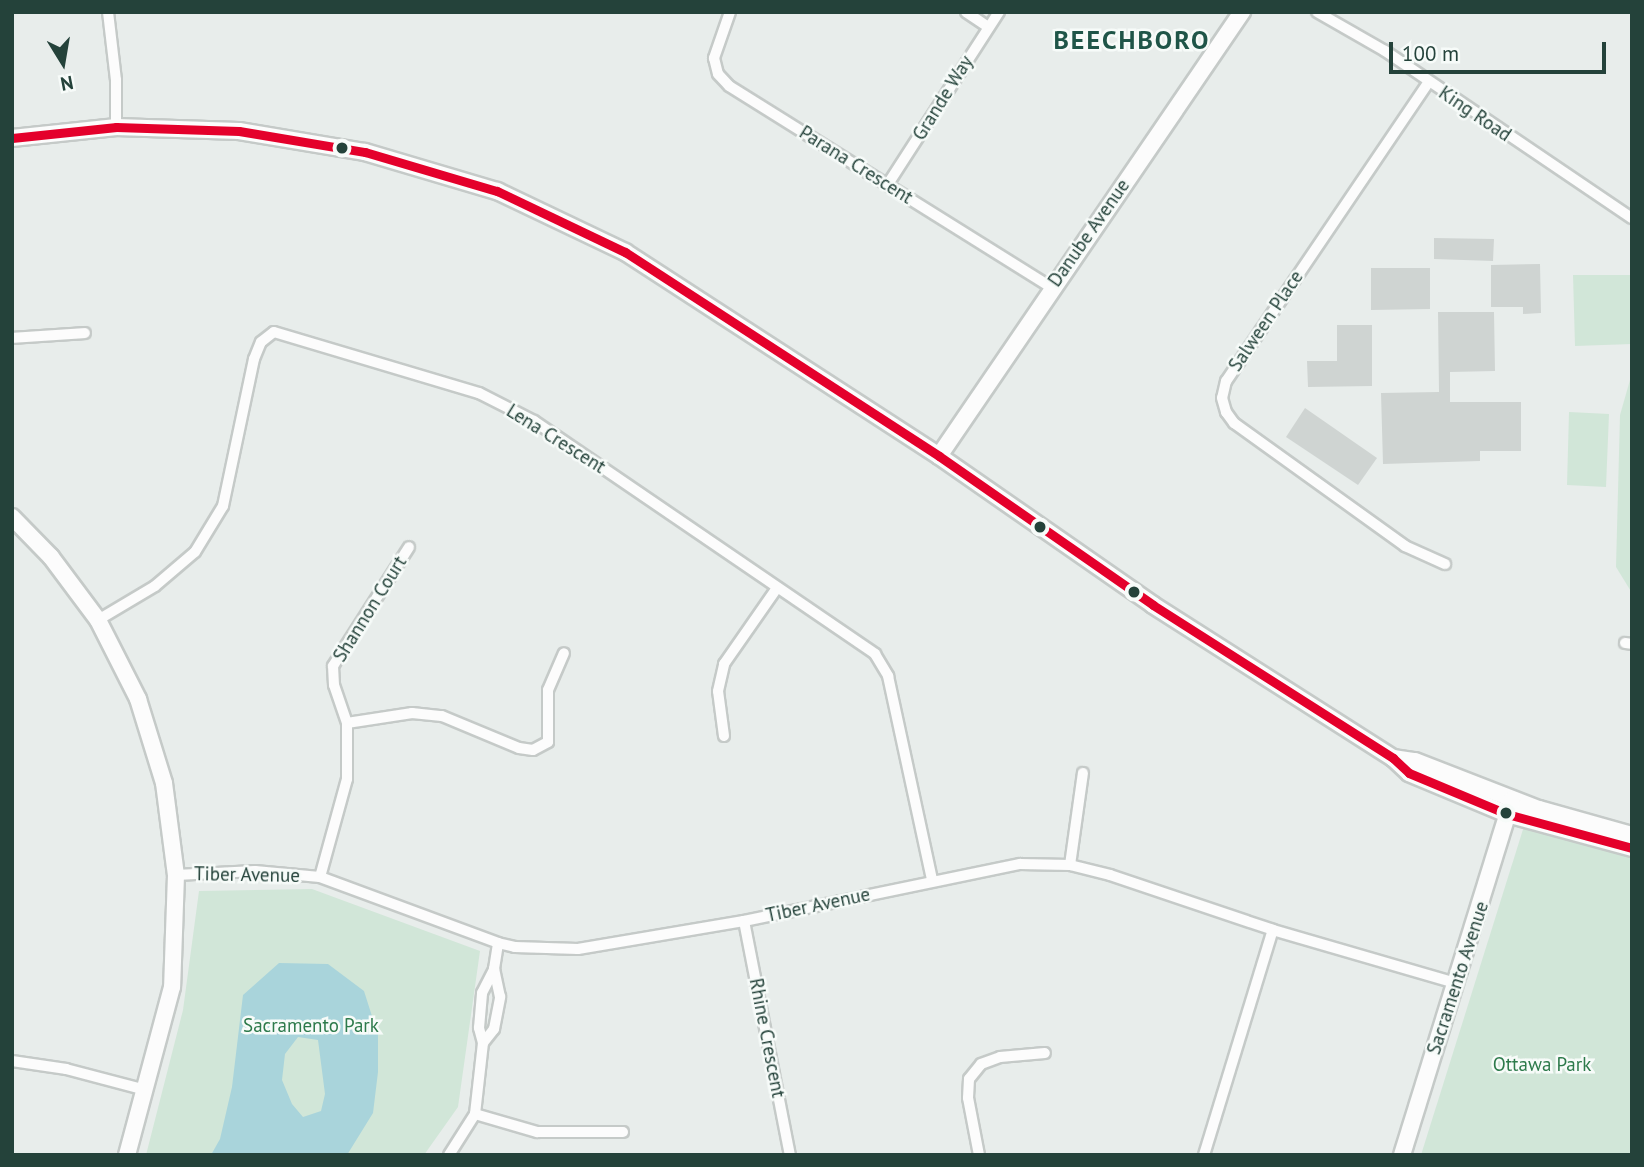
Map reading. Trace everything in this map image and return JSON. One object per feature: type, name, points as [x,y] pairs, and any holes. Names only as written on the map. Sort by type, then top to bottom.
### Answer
[{"type":"street","points":[[108,12],[116,80],[116,127]]},
{"type":"street","name":"Parana Crescent","points":[[730,12],[714,58],[718,74],[729,86],[1051,287]]},
{"type":"street","points":[[966,12],[988,27]]},
{"type":"street","name":"Grande Way","points":[[888,184],[999,12]]},
{"type":"street","name":"Danube Avenue","points":[[939,456],[1051,287],[1242,12]]},
{"type":"street","name":"King Road","points":[[1317,12],[1385,51],[1428,83],[1632,218]]},
{"type":"street","name":"Salween Place","points":[[1428,83],[1226,381],[1222,398],[1234,423],[1405,546],[1445,564]]},
{"type":"street","points":[[12,138],[116,127],[239,131],[365,152],[497,191],[625,252],[939,456],[1153,605],[1393,758],[1409,773],[1632,848]]},
{"type":"street","name":"Lena Crescent","points":[[98,620],[155,586],[195,552],[223,506],[254,359],[261,342],[274,332],[479,393],[534,421],[875,654],[888,676],[932,880]]},
{"type":"street","points":[[12,338],[85,333]]},
{"type":"street","points":[[12,517],[51,557],[98,620],[138,699],[164,782],[176,875],[172,987],[127,1155]]},
{"type":"street","name":"Shannon Court","points":[[320,877],[347,779],[347,723],[334,685],[333,666],[409,547]]},
{"type":"street","points":[[724,736],[718,691],[724,664],[777,588]]},
{"type":"street","points":[[347,723],[412,713],[442,716],[519,748],[533,750],[548,742],[548,690],[564,653]]},
{"type":"street","points":[[1070,865],[1083,773]]},
{"type":"street","points":[[1510,807],[1632,835]]},
{"type":"street","name":"Sacramento Avenue","points":[[1402,1155],[1510,807]]},
{"type":"street","name":"Tiber Avenue","points":[[176,875],[255,871],[320,877],[498,943],[515,947],[578,949],[744,921],[932,880],[1020,864],[1070,865],[1111,875],[1273,930],[1455,983]]},
{"type":"street","name":"Rhine Crescent","points":[[744,921],[790,1155]]},
{"type":"street","points":[[1204,1155],[1273,930]]},
{"type":"street","points":[[449,1155],[475,1114],[483,1043],[479,1028],[482,993],[494,969],[498,943]]},
{"type":"street","points":[[483,1043],[494,1029],[500,998],[494,969]]},
{"type":"street","points":[[979,1155],[968,1098],[969,1079],[981,1064],[1000,1057],[1045,1053]]},
{"type":"street","points":[[13,1058],[146,1090]]},
{"type":"street","points":[[475,1114],[537,1132],[623,1132]]},
{"type":"green space","points":[[1573,275],[1632,275],[1632,344],[1575,346]]},
{"type":"green space","points":[[1632,373],[1632,593],[1616,567],[1620,415]]},
{"type":"green space","points":[[1569,412],[1609,414],[1606,487],[1567,485]]},
{"type":"green space","name":"Ottawa Park","points":[[1525,823],[1632,851],[1632,1155],[1421,1155]]},
{"type":"green space","name":"Sacramento Park","points":[[312,889],[480,951],[458,1107],[424,1155],[146,1155],[183,1010],[199,891]]},
{"type":"water","points":[[279,963],[328,964],[364,991],[378,1035],[378,1072],[373,1113],[347,1155],[211,1155],[220,1139],[232,1087],[243,995]],"holes":[[[298,1037],[318,1040],[325,1094],[321,1111],[303,1117],[292,1104],[282,1080],[285,1054]]]},
{"type":"building","points":[[1434,238],[1494,239],[1493,261],[1434,259]]},
{"type":"building","points":[[1540,264],[1541,313],[1523,314],[1523,307],[1491,307],[1491,265]]},
{"type":"building","points":[[1371,268],[1430,268],[1430,309],[1371,310]]},
{"type":"building","points":[[1438,312],[1494,312],[1495,371],[1450,372],[1450,402],[1521,402],[1521,451],[1480,451],[1480,461],[1383,464],[1381,393],[1439,392]]},
{"type":"building","points":[[1337,325],[1372,325],[1372,386],[1308,387],[1307,361],[1337,361]]},
{"type":"building","points":[[1305,408],[1377,458],[1358,485],[1286,437]]},
{"type":"transit line","points":[[12,138],[116,127],[239,131],[365,152],[497,191],[625,252],[939,456],[1153,605],[1393,758],[1409,773],[1507,814],[1632,848]]},
{"type":"district","name":"BEECHBORO","points":[[1132,40]]}]
